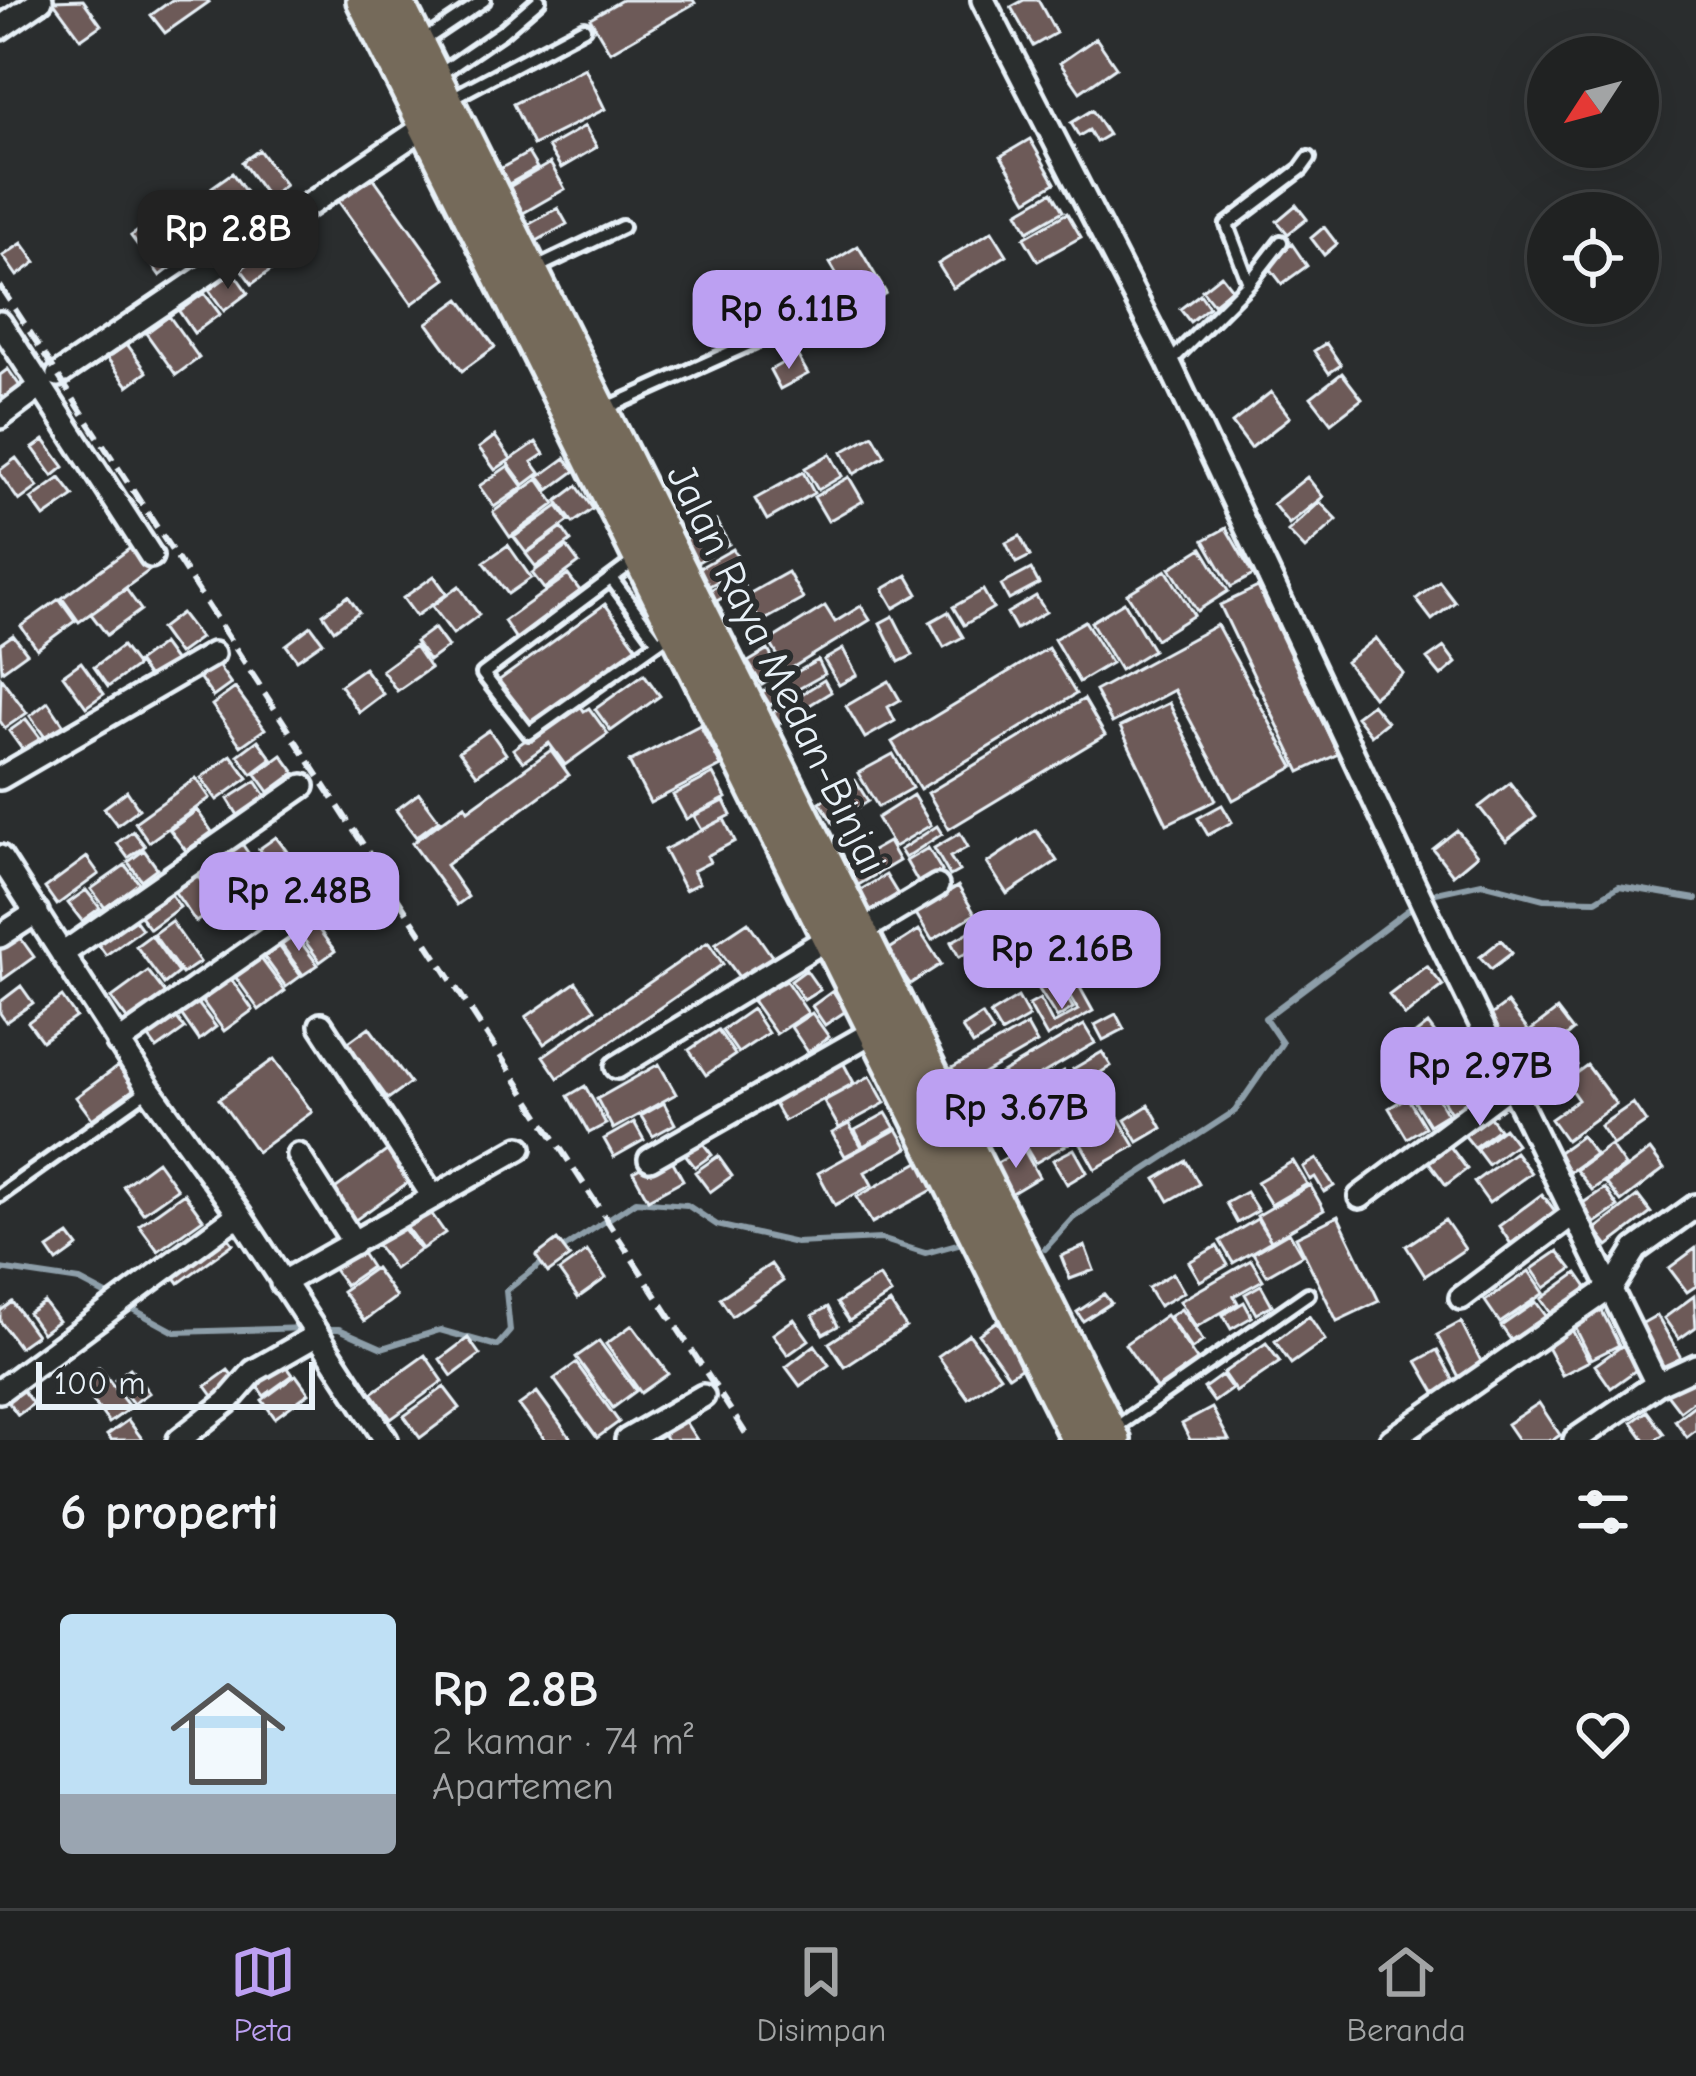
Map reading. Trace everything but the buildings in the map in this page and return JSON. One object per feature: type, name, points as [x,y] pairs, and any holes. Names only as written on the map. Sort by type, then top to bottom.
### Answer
[{"type":"main road","name":"Jalan Raya Medan-Binjai","points":[[364,0],[436,102],[531,270],[602,410],[843,936],[1100,1437]]},
{"type":"main road","name":"Jalan Raya Medan-Binjai","points":[[394,0],[640,557],[667,634],[843,936],[877,1030],[1100,1437]]},
{"type":"street","points":[[0,28],[41,0]]},
{"type":"street","points":[[983,0],[1169,363],[1442,944],[1657,1384]]},
{"type":"street","points":[[0,416],[436,102]]},
{"type":"street","points":[[0,323],[49,381],[151,556]]},
{"type":"street","points":[[0,778],[213,653]]},
{"type":"street","points":[[62,954],[303,787]]},
{"type":"street","points":[[0,857],[118,1043],[316,1332],[378,1437]]},
{"type":"street","points":[[617,1067],[937,886]]},
{"type":"street","points":[[118,1043],[327,897]]},
{"type":"street","points":[[0,936],[37,912]]},
{"type":"street","points":[[321,1025],[432,1195]]},
{"type":"street","points":[[650,1159],[877,1030]]},
{"type":"street","points":[[1360,1197],[1513,1083]]},
{"type":"street","points":[[282,1283],[520,1148]]},
{"type":"street","points":[[298,1155],[354,1243]]},
{"type":"street","points":[[1390,1440],[1612,1286],[1636,1249],[1696,1206]]},
{"type":"street","points":[[0,1391],[239,1214]]},
{"type":"street","points":[[1461,1298],[1573,1214]]},
{"type":"street","points":[[179,1440],[227,1402],[254,1371],[316,1332]]},
{"type":"street","points":[[1575,1440],[1657,1384],[1696,1366]]},
{"type":"street","points":[[628,1440],[703,1396]]},
{"type":"lane","points":[[417,45],[484,0]]},
{"type":"lane","points":[[436,102],[539,0]]},
{"type":"lane","points":[[436,102],[584,28]]},
{"type":"lane","points":[[1250,283],[1228,225],[1309,158]]},
{"type":"lane","points":[[531,270],[622,227]]},
{"type":"lane","points":[[1169,363],[1250,283],[1280,242]]},
{"type":"lane","points":[[602,410],[830,308]]},
{"type":"lane","points":[[613,581],[667,634],[530,733],[483,674],[640,557]]},
{"type":"lane","points":[[0,1195],[149,1089]]},
{"type":"lane","points":[[1100,1437],[1309,1294]]},
{"type":"waterway","points":[[1436,893],[1482,883],[1544,899],[1596,900],[1619,886],[1696,899]]},
{"type":"waterway","points":[[1045,1249],[1073,1218],[1235,1111],[1282,1043],[1265,1018],[1408,910]]},
{"type":"waterway","points":[[558,1252],[636,1201],[687,1205],[717,1225],[796,1243],[881,1239],[925,1253],[965,1242]]},
{"type":"waterway","points":[[319,1329],[339,1329],[382,1348],[440,1330],[497,1346],[510,1331],[506,1291],[547,1259]]},
{"type":"waterway","points":[[0,1269],[80,1281],[116,1300]]},
{"type":"waterway","points":[[127,1306],[175,1332],[306,1328]]},
{"type":"railway","points":[[0,286],[750,1440]]}]
